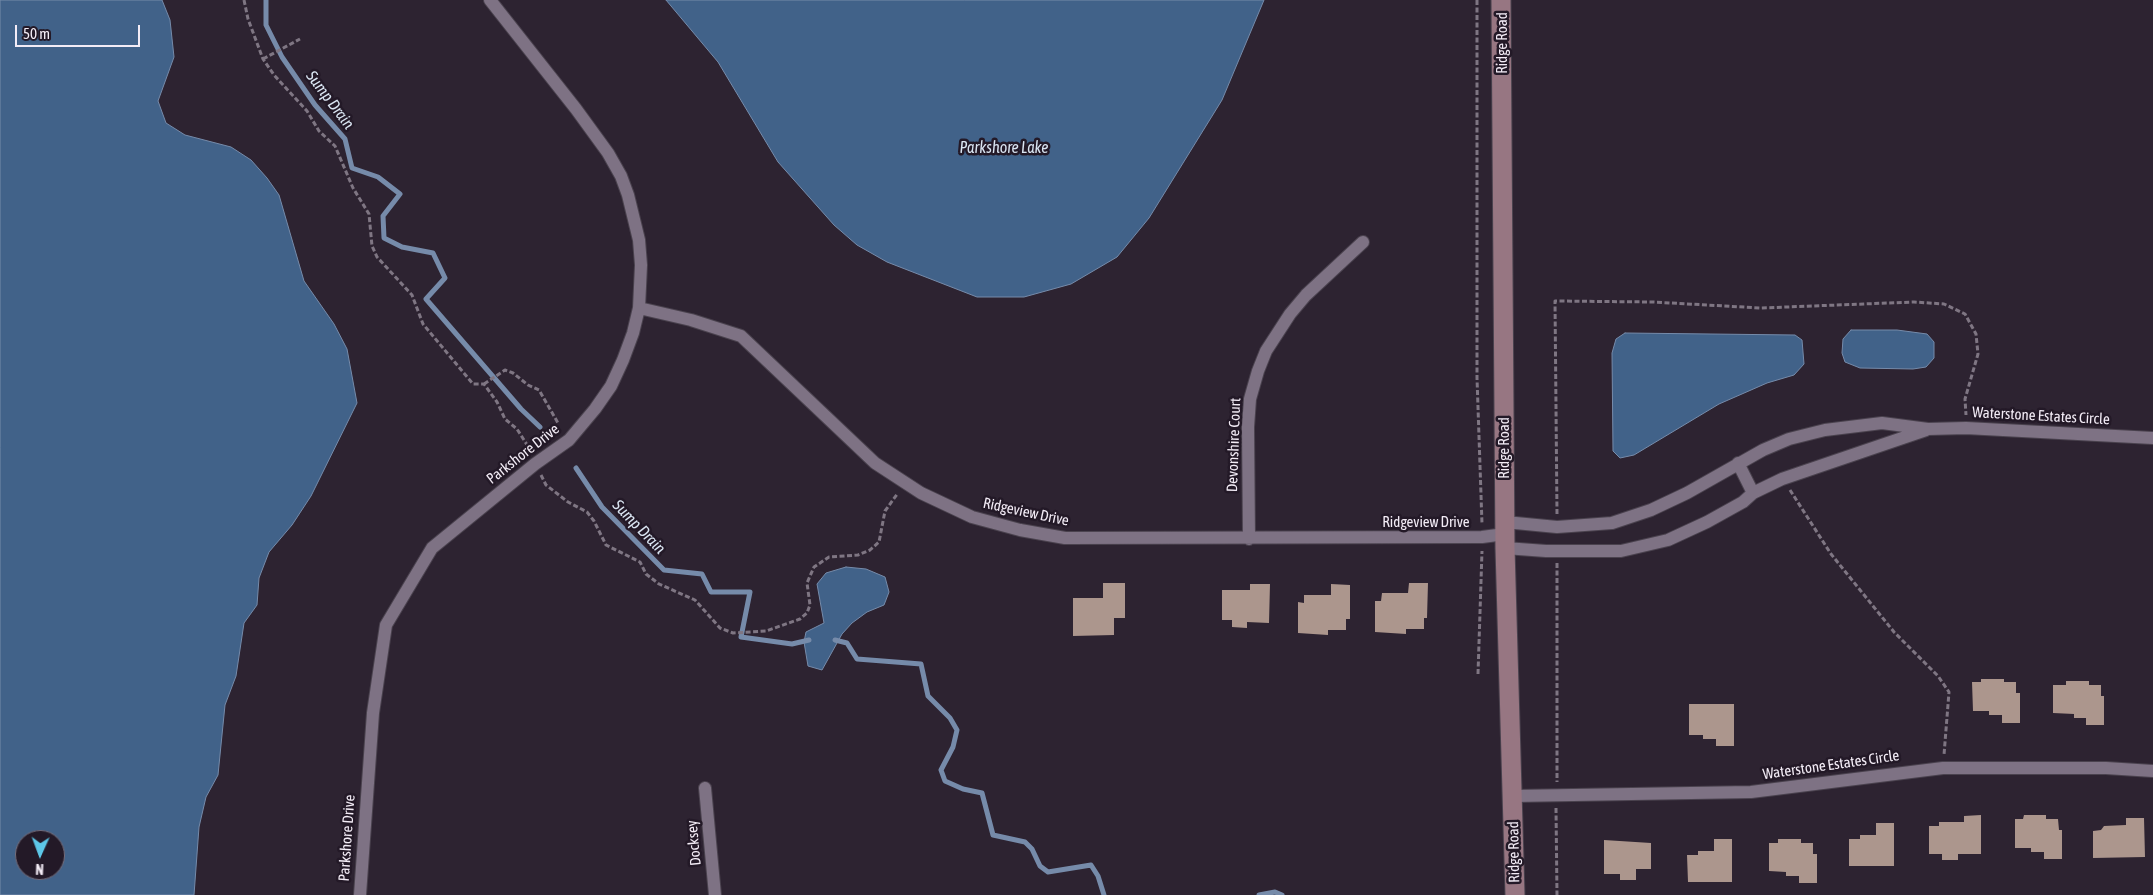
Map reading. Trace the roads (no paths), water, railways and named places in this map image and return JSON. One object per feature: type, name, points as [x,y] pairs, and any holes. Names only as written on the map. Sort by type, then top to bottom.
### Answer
[{"type":"street","name":"Parkshore Drive","points":[[360,895],[373,713],[386,625],[432,548],[535,464],[569,440],[596,409],[623,360],[633,333],[639,308],[641,265],[639,240],[628,195],[620,176],[608,153],[576,109],[490,0]]},
{"type":"street","name":"Ridge Road","points":[[1501,0],[1505,535],[1515,895]]},
{"type":"street","name":"Devonshire Court","points":[[1248,539],[1248,427],[1252,391],[1266,351],[1290,314],[1306,295],[1363,242]]},
{"type":"street","name":"Ridgeview Drive","points":[[639,308],[692,320],[741,336],[875,463],[921,493],[972,517],[1020,530],[1065,538],[1248,539],[1482,537],[1505,535]]},
{"type":"street","name":"Waterstone Estates Circle","points":[[1505,535],[1557,527],[1612,523],[1687,493],[1738,463],[1789,439],[1825,430],[1882,423],[1928,429],[1966,428],[2153,438]]},
{"type":"street","name":"Waterstone Estates Circle","points":[[1505,535],[1557,550],[1621,551],[1668,540],[1707,522],[1742,502],[1752,493],[1782,479],[1928,429]]},
{"type":"street","points":[[1738,463],[1752,493]]},
{"type":"street","name":"Waterstone Estates Circle","points":[[1513,796],[1761,791],[1943,768],[2106,768],[2153,772]]},
{"type":"street","name":"Docksey","points":[[705,788],[715,895]]},
{"type":"water","points":[[0,0],[162,0],[170,20],[174,57],[158,101],[166,123],[185,135],[231,147],[251,160],[267,178],[279,195],[304,281],[334,324],[347,349],[357,403],[311,496],[292,525],[269,552],[259,578],[257,605],[244,623],[236,676],[225,705],[218,775],[206,797],[199,827],[194,895],[0,895]]},
{"type":"water","name":"Parkshore Lake","points":[[666,0],[1264,0],[1222,100],[1149,218],[1117,257],[1071,284],[1024,297],[977,297],[887,262],[857,245],[834,225],[778,162],[718,62]]},
{"type":"water","points":[[1851,330],[1897,330],[1927,334],[1934,342],[1934,358],[1926,367],[1913,369],[1860,368],[1845,362],[1842,353],[1843,339]]},
{"type":"water","points":[[1625,333],[1795,335],[1802,340],[1804,364],[1794,375],[1767,383],[1719,404],[1634,455],[1620,458],[1613,451],[1612,353],[1616,339]]},
{"type":"water","points":[[846,567],[866,569],[885,577],[889,592],[884,605],[867,612],[852,623],[842,634],[822,670],[808,666],[804,642],[806,632],[824,623],[817,584],[826,573]]},
{"type":"waterway","name":"Sump Drain","points":[[266,0],[266,25],[282,57],[315,105],[345,139],[352,168],[378,177],[400,194],[383,216],[384,238],[402,247],[433,253],[445,278],[426,299],[521,409],[540,427]]},
{"type":"waterway","name":"Sump Drain","points":[[576,468],[602,507],[664,570],[702,574],[711,592],[750,592],[741,637],[792,644],[809,640]]},
{"type":"waterway","name":"Sump Drain","points":[[835,640],[847,643],[857,659],[921,664],[928,696],[950,718],[957,730],[953,747],[941,770],[945,781],[963,789],[982,793],[993,835],[1025,842],[1032,849],[1040,866],[1048,872],[1091,865],[1098,876],[1104,895]]},
{"type":"waterway","name":"Sump Drain","points":[[1259,895],[1275,892],[1282,895]]}]
